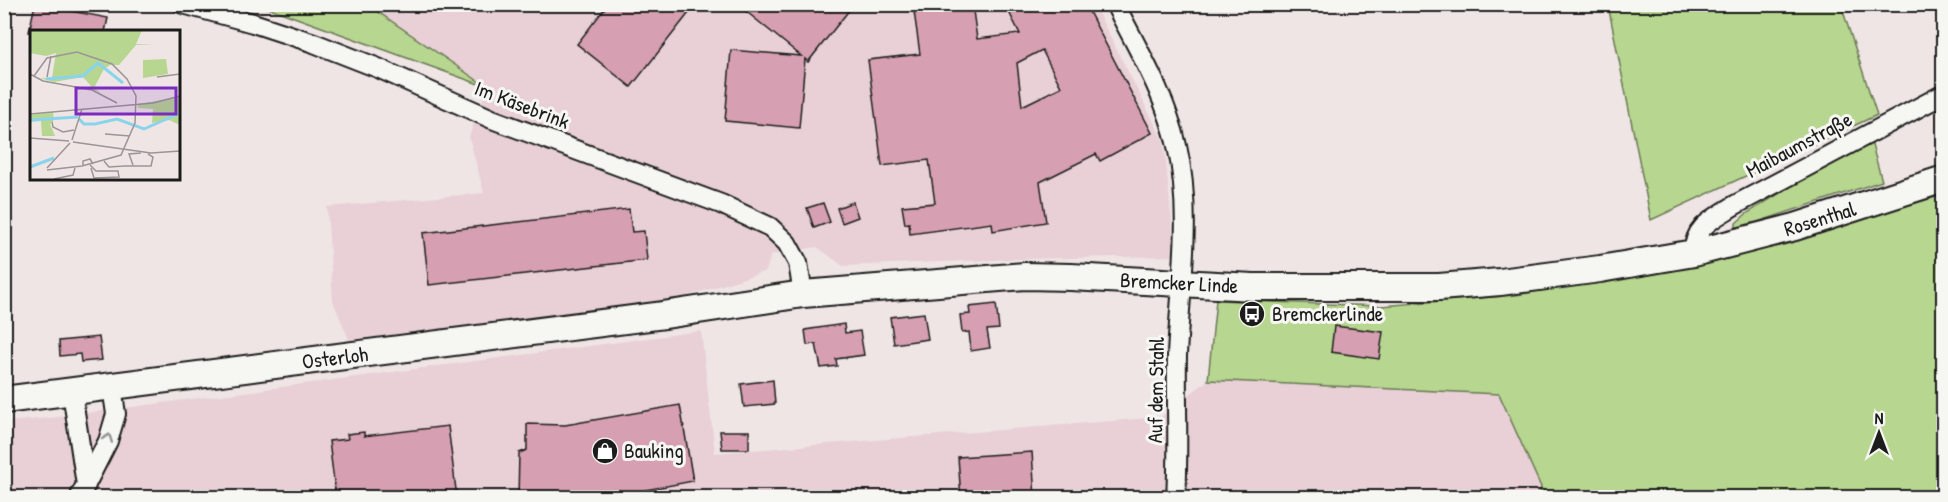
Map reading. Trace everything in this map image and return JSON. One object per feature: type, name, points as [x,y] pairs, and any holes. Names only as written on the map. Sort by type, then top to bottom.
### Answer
[{"type":"main road","name":"Rosenthal","points":[[1694,253],[1795,227],[1944,179]]},
{"type":"main road","name":"Bremcker Linde","points":[[664,315],[802,294],[1024,276],[1253,287],[1439,287],[1500,282],[1694,253]]},
{"type":"main road","name":"Osterloh","points":[[4,400],[664,315]]},
{"type":"street","name":"Im Käsebrink","points":[[183,4],[253,22],[314,43],[378,68],[492,119],[721,204],[770,227],[787,243],[798,263],[802,294]]},
{"type":"street","name":"Auf dem Stahl","points":[[1115,4],[1162,98],[1177,146],[1186,242],[1181,283],[1177,358],[1176,498]]},
{"type":"street","name":"Maibaumstraße","points":[[1694,253],[1694,241],[1704,225],[1735,205],[1944,94]]},
{"type":"street","points":[[82,491],[108,441],[116,414],[112,387]]},
{"type":"street","points":[[72,392],[82,491]]},
{"type":"shaded area","points":[[368,5],[1094,5],[1164,142],[1175,256],[843,266],[817,247],[771,255],[766,271],[660,305],[349,340],[333,301],[327,207],[484,193],[469,137],[487,87]]},
{"type":"shaded area","points":[[701,331],[715,453],[1161,417],[1208,380],[1499,394],[1541,487],[1539,498],[5,498],[5,422]]},
{"type":"green space","points":[[261,5],[368,5],[487,87]]},
{"type":"green space","points":[[1608,5],[1841,5],[1877,115],[1651,220]]},
{"type":"green space","points":[[1870,138],[1882,181],[1736,229],[1736,223],[1746,214]]},
{"type":"green space","points":[[1943,195],[1943,497],[1539,497],[1541,487],[1499,394],[1208,380],[1216,300],[1381,306],[1516,295],[1708,261]]},
{"type":"building","points":[[35,4],[108,18],[105,30],[30,30],[29,32]]},
{"type":"building","points":[[608,4],[696,4],[631,87],[577,44]]},
{"type":"building","points":[[737,4],[854,4],[808,62],[805,59],[799,128],[725,121],[731,50],[801,56]]},
{"type":"building","points":[[913,4],[972,4],[977,39],[1020,34],[1005,4],[1085,4],[1152,133],[1100,161],[1096,154],[1040,182],[1046,222],[993,231],[992,223],[910,234],[909,223],[905,224],[902,206],[935,203],[929,160],[882,166],[868,60],[920,54]],"holes":[[[1042,50],[1061,87],[1022,106],[1017,63]]]},
{"type":"building","points":[[853,202],[858,217],[842,223],[837,208]]},
{"type":"building","points":[[823,203],[830,222],[814,228],[807,208]]},
{"type":"building","points":[[629,209],[632,232],[644,231],[647,260],[429,285],[423,233]]},
{"type":"building","points":[[996,304],[999,329],[987,330],[990,348],[971,351],[969,332],[962,333],[960,315],[970,314],[969,307]]},
{"type":"building","points":[[924,313],[928,339],[894,344],[890,317]]},
{"type":"building","points":[[844,324],[845,333],[860,331],[864,355],[836,359],[837,366],[821,368],[816,344],[807,345],[805,330]]},
{"type":"building","points":[[1334,326],[1383,332],[1379,359],[1331,352]]},
{"type":"building","points":[[99,337],[102,360],[81,362],[80,354],[60,356],[59,341]]},
{"type":"building","points":[[773,380],[775,404],[744,407],[741,384]]},
{"type":"building","name":"Bauking","points":[[680,405],[693,481],[604,498],[518,498],[519,453],[527,450],[527,424],[565,425]]},
{"type":"building","points":[[448,426],[457,498],[336,498],[329,441],[348,439],[347,434],[364,432],[364,436]]},
{"type":"building","points":[[720,431],[749,431],[749,449],[722,449]]},
{"type":"building","points":[[1032,452],[1035,498],[961,498],[958,457]]},
{"type":"waterway","points":[[1913,498],[1944,495]]},
{"type":"place","name":"Bremckerlinde","points":[[1252,314]]},
{"type":"place","name":"Bauking","points":[[605,451]]}]
